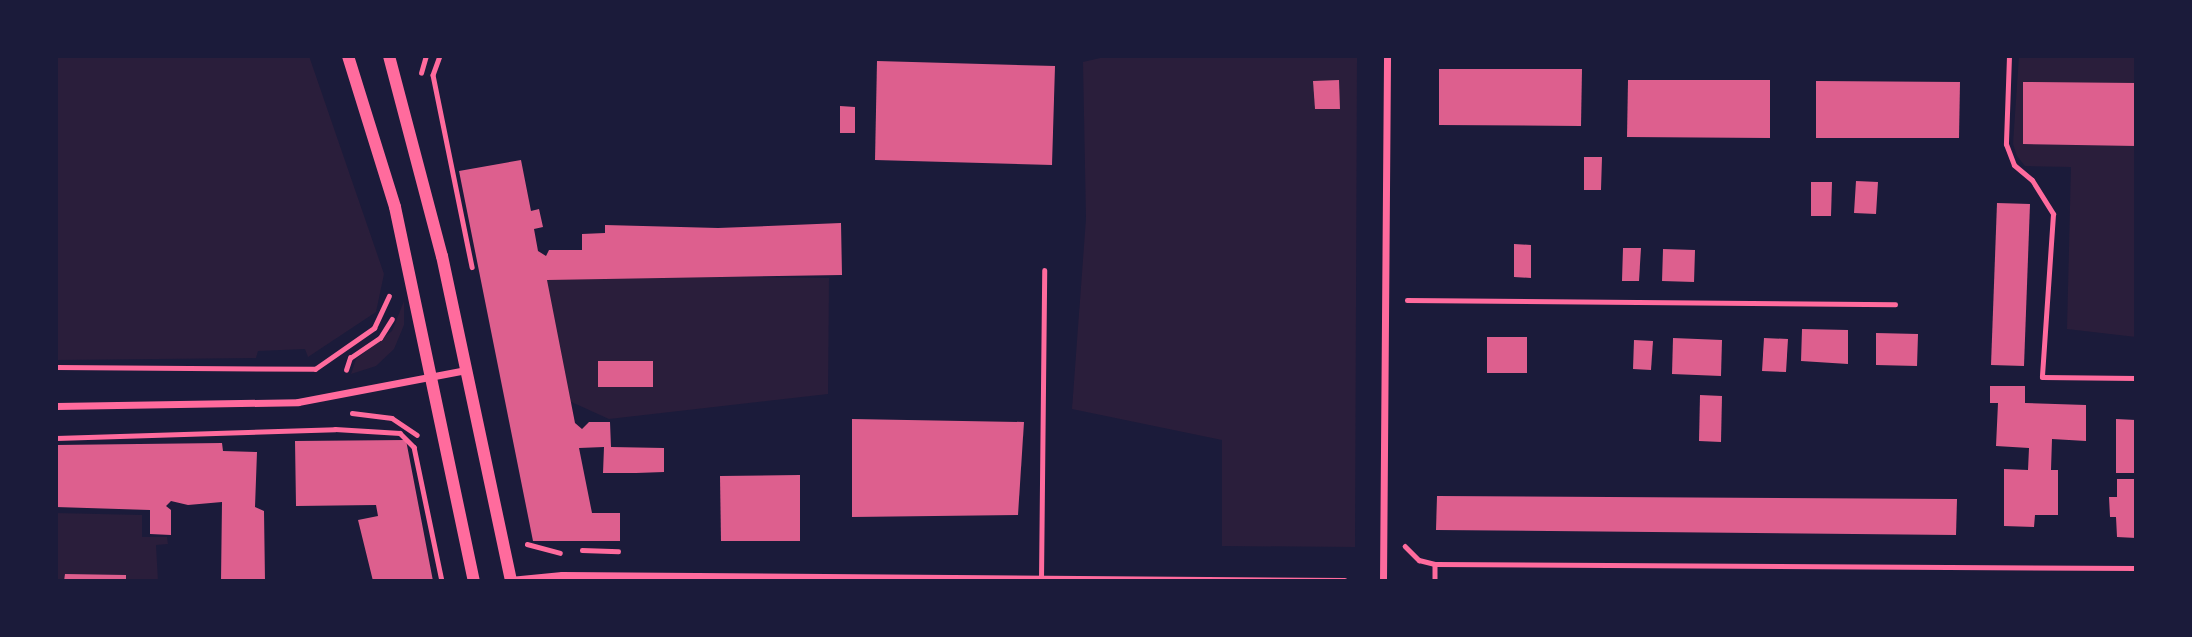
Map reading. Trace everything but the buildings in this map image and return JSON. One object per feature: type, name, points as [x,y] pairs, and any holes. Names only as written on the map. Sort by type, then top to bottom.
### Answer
[{"type":"street","points":[[348,56],[395,207],[474,581]]},
{"type":"street","points":[[388,56],[442,256],[509,581],[562,575],[1344,581]]},
{"type":"street","points":[[1383,581],[1387,56]]},
{"type":"street","points":[[56,407],[298,402],[466,370]]},
{"type":"lane","points":[[2009,56],[2006,144],[2014,165],[2039,189],[2053,214],[2042,377],[2136,378]]},
{"type":"lane","points":[[1041,579],[1044,270]]},
{"type":"path","points":[[440,56],[433,75],[474,274]]},
{"type":"path","points":[[56,368],[315,369],[377,325],[392,286]]},
{"type":"path","points":[[1385,300],[1895,304]]},
{"type":"path","points":[[346,378],[350,358],[382,335],[395,311]]},
{"type":"path","points":[[351,410],[359,417],[395,419],[422,443]]},
{"type":"path","points":[[334,421],[334,429]]},
{"type":"path","points":[[56,438],[334,429],[400,433],[409,438],[417,456],[442,581]]},
{"type":"path","points":[[521,534],[534,548],[632,552]]},
{"type":"path","points":[[1402,541],[1412,556],[1435,564],[2136,568]]},
{"type":"path","points":[[560,551],[561,559]]},
{"type":"path","points":[[1435,564],[1435,581]]},
{"type":"shaded area","points":[[56,56],[309,56],[384,274],[376,312],[308,357],[305,349],[258,351],[256,358],[56,360]]},
{"type":"shaded area","points":[[1109,56],[1357,56],[1355,547],[1222,546],[1222,440],[1072,409],[1086,219],[1083,62]]},
{"type":"shaded area","points":[[2019,56],[2136,56],[2136,337],[2067,329],[2071,167],[2025,166],[2017,156],[2013,144]]},
{"type":"shaded area","points":[[542,275],[829,278],[828,394],[609,419],[567,400]]},
{"type":"shaded area","points":[[404,301],[404,325],[394,349],[376,366],[351,374],[356,359],[392,331]]},
{"type":"shaded area","points":[[56,513],[142,515],[142,537],[167,537],[168,544],[156,545],[158,581],[56,581]]}]
